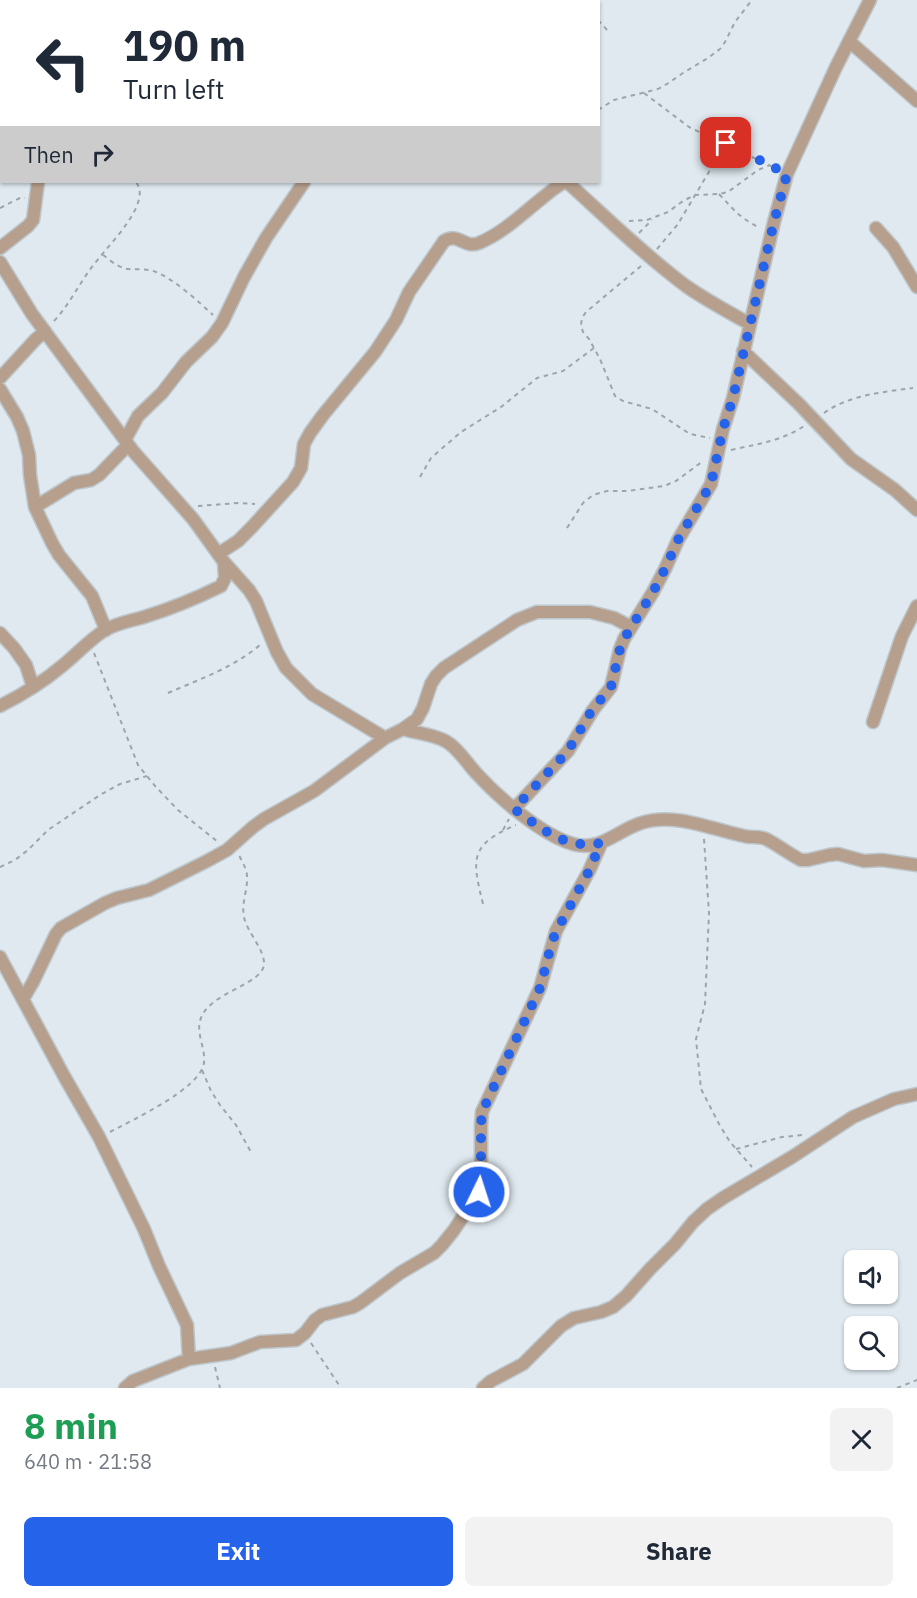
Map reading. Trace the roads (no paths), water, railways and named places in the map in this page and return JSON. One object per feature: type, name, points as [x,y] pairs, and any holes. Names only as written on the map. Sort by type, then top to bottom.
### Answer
[{"type":"street","points":[[514,809],[568,751],[592,710],[611,687],[620,649],[665,569],[678,540],[711,484],[787,174],[870,0]]},
{"type":"street","points":[[849,41],[917,101]]},
{"type":"street","points":[[0,248],[33,220],[38,183]]},
{"type":"street","points":[[35,507],[74,483],[91,480],[99,475],[127,442],[138,416],[168,386],[186,362],[212,337],[222,323],[266,238],[303,183]]},
{"type":"street","points":[[221,558],[293,482],[301,468],[304,444],[310,433],[322,415],[382,343],[409,292],[444,241],[454,238],[474,245],[490,238],[507,228],[540,199],[564,183]]},
{"type":"street","points":[[566,183],[650,258],[687,287],[750,324]]},
{"type":"street","points":[[876,228],[893,247],[917,287]]},
{"type":"street","points":[[0,262],[26,306],[127,442],[183,507],[221,558],[249,590],[286,668],[302,686],[321,700],[385,738]]},
{"type":"street","points":[[0,378],[45,331]]},
{"type":"street","points":[[743,351],[814,419],[851,459],[895,490],[917,510]]},
{"type":"street","points":[[0,389],[23,431],[29,455],[35,507],[59,555],[92,596],[106,630]]},
{"type":"street","points":[[0,706],[33,687],[106,630],[125,621],[144,617],[188,601],[221,586],[225,578],[221,558]]},
{"type":"street","points":[[873,722],[902,636],[917,606]]},
{"type":"street","points":[[23,999],[61,928],[105,903],[148,890],[207,861],[264,819],[315,791],[385,738],[417,719],[431,684],[444,668],[517,620],[537,612],[574,611],[614,618],[631,627]]},
{"type":"street","points":[[0,633],[26,665],[33,687]]},
{"type":"street","points":[[403,729],[445,740],[451,744],[488,786],[514,809],[556,837],[572,844],[580,846],[601,843],[640,823],[676,820],[745,837],[766,839],[801,860],[838,854],[864,861],[882,860],[917,865]]},
{"type":"street","points":[[125,1388],[133,1381],[189,1359],[231,1353],[260,1342],[296,1340],[322,1315],[353,1307],[400,1273],[434,1253],[454,1230],[479,1192],[482,1112],[540,988],[556,932],[589,871],[601,843]]},
{"type":"street","points":[[0,957],[99,1137],[144,1229],[187,1324],[189,1359]]},
{"type":"street","points":[[483,1388],[491,1381],[523,1364],[561,1326],[574,1318],[613,1307],[707,1209],[853,1117],[894,1099],[917,1094]]}]
